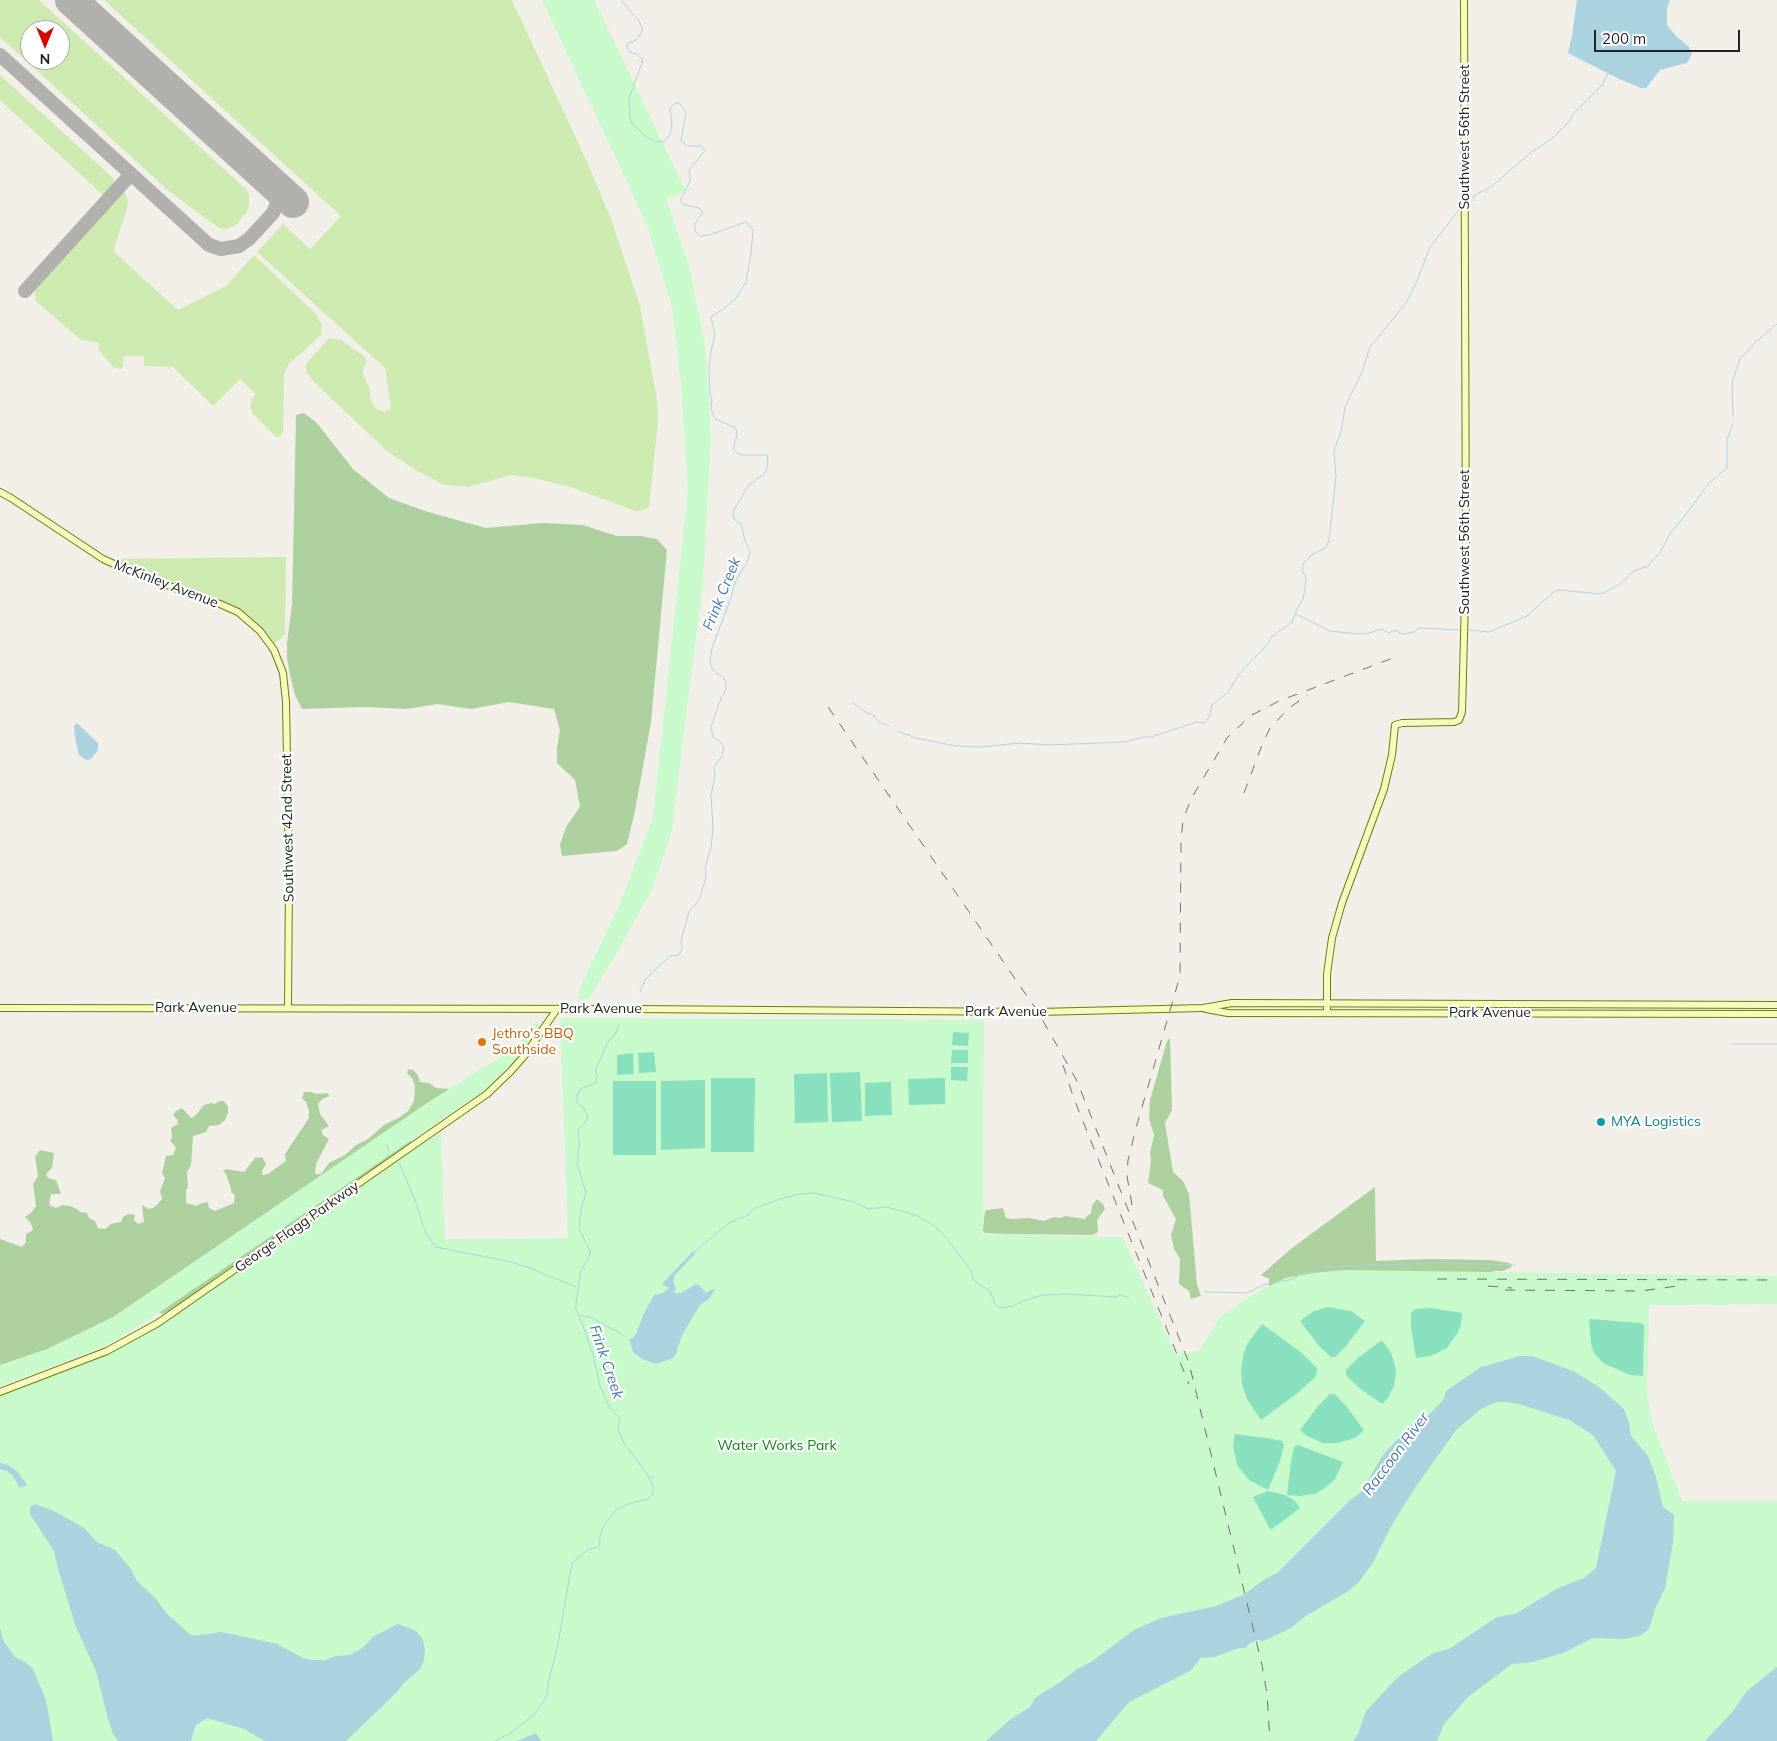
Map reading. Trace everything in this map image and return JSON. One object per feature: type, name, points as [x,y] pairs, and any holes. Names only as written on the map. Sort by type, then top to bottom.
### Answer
[{"type":"main road","name":"Southwest 56th Street","points":[[1327,1013],[1326,974],[1337,919],[1384,789],[1392,755],[1395,725],[1402,723],[1454,722],[1459,720],[1462,712],[1466,561],[1464,0]]},
{"type":"main road","name":"McKinley Avenue","points":[[0,492],[103,559],[138,575],[238,612],[260,631],[274,650]]},
{"type":"main road","name":"Southwest 42nd Street","points":[[274,650],[283,673],[286,694],[289,877],[288,1008]]},
{"type":"main road","name":"Park Avenue","points":[[0,1008],[1038,1012],[1203,1008],[1232,1003],[1777,1006]]},
{"type":"main road","name":"Park Avenue","points":[[1203,1008],[1228,1013],[1777,1014]]},
{"type":"main road","name":"George Flagg Parkway","points":[[0,1392],[107,1351],[158,1323],[487,1094],[520,1061],[556,1010]]},
{"type":"green space","points":[[0,0],[39,0],[61,20],[20,20],[20,55],[0,37]]},
{"type":"green space","points":[[104,0],[512,0],[589,166],[611,219],[640,306],[657,400],[658,422],[649,507],[641,511],[635,511],[574,488],[534,478],[511,475],[469,487],[444,485],[417,471],[387,451],[314,382],[307,373],[305,365],[329,338],[341,340],[364,356],[367,361],[362,372],[369,387],[371,400],[375,408],[384,412],[391,409],[385,368],[257,252],[283,224],[310,249],[341,216]]},
{"type":"green space","points":[[542,0],[594,0],[686,191],[666,199],[689,266],[705,344],[711,439],[703,584],[672,831],[652,889],[588,1000],[579,999],[578,992],[621,901],[653,817],[688,491],[681,384],[672,307],[647,225]]},
{"type":"green space","points":[[70,28],[247,190],[249,206],[236,225],[226,229],[219,228],[171,193],[36,70],[70,70]]},
{"type":"green space","points":[[0,75],[113,178],[114,184],[104,196],[0,100]]},
{"type":"green space","points":[[124,191],[128,201],[126,212],[113,251],[178,310],[226,286],[254,255],[315,313],[322,325],[321,335],[289,364],[284,374],[283,432],[281,435],[275,436],[253,414],[250,407],[252,399],[256,394],[240,379],[213,406],[173,367],[144,366],[144,356],[124,356],[121,369],[113,367],[98,348],[99,343],[81,340],[36,301],[34,289]]},
{"type":"green space","points":[[304,413],[316,422],[353,469],[389,498],[425,511],[486,528],[542,523],[583,525],[617,536],[641,536],[657,539],[667,550],[651,722],[627,844],[617,851],[562,856],[560,845],[566,827],[580,807],[575,780],[557,763],[560,730],[554,709],[509,702],[471,709],[438,704],[406,709],[364,707],[302,709],[295,695],[290,675],[287,643],[292,605],[296,415]]},
{"type":"green space","points":[[286,557],[285,634],[271,645],[238,612],[103,559]]},
{"type":"green space","name":"Water Works Park","points":[[560,1019],[984,1020],[983,1234],[1123,1237],[1175,1354],[1199,1351],[1221,1316],[1254,1294],[1285,1278],[1313,1273],[1345,1270],[1777,1276],[1777,1304],[1649,1305],[1647,1396],[1653,1425],[1682,1501],[1777,1501],[1777,1686],[1720,1741],[0,1741],[0,1395],[79,1366],[141,1337],[306,1225],[410,1151],[441,1133],[445,1239],[568,1238]]},
{"type":"green space","points":[[536,1020],[539,1025],[520,1055],[485,1090],[144,1323],[103,1347],[0,1386],[0,1365],[47,1349],[113,1317],[430,1101],[517,1047]]},
{"type":"green space","points":[[953,1032],[969,1033],[968,1046],[952,1045]]},
{"type":"green space","points":[[1170,1038],[1172,1110],[1165,1123],[1173,1172],[1183,1181],[1189,1194],[1197,1284],[1201,1296],[1191,1299],[1189,1291],[1179,1284],[1180,1259],[1174,1249],[1171,1235],[1176,1219],[1163,1196],[1163,1190],[1148,1183],[1150,1153],[1154,1135],[1149,1119],[1150,1100],[1167,1041]]},
{"type":"green space","points":[[952,1050],[968,1050],[968,1063],[951,1063]]},
{"type":"green space","points":[[654,1052],[656,1072],[639,1073],[638,1053]]},
{"type":"green space","points":[[633,1053],[634,1074],[617,1075],[617,1055]]},
{"type":"green space","points":[[951,1067],[968,1067],[967,1081],[951,1080]]},
{"type":"green space","points":[[408,1069],[413,1070],[418,1075],[420,1082],[429,1083],[436,1088],[450,1089],[410,1137],[411,1143],[321,1206],[307,1213],[277,1238],[224,1272],[170,1311],[162,1314],[155,1309],[0,1382],[0,1239],[22,1247],[26,1242],[26,1234],[33,1230],[31,1223],[25,1217],[36,1206],[33,1184],[38,1176],[35,1157],[40,1150],[54,1153],[52,1168],[46,1174],[48,1178],[56,1180],[61,1194],[51,1194],[49,1205],[56,1208],[63,1205],[70,1206],[80,1212],[87,1213],[89,1218],[95,1221],[98,1228],[105,1229],[111,1224],[121,1222],[123,1217],[128,1214],[135,1215],[134,1220],[138,1224],[144,1222],[142,1205],[149,1209],[155,1207],[162,1199],[160,1191],[165,1178],[162,1173],[166,1156],[173,1155],[176,1148],[170,1140],[172,1137],[171,1128],[178,1124],[177,1119],[173,1115],[182,1108],[191,1118],[204,1105],[224,1101],[228,1107],[225,1120],[219,1125],[209,1126],[206,1132],[193,1136],[191,1165],[187,1172],[188,1188],[186,1189],[186,1203],[196,1206],[208,1202],[209,1208],[215,1211],[234,1203],[235,1195],[231,1192],[226,1174],[223,1171],[226,1169],[244,1172],[255,1158],[262,1157],[266,1164],[262,1175],[268,1174],[286,1161],[285,1154],[309,1118],[306,1102],[302,1098],[304,1092],[327,1093],[330,1096],[322,1099],[318,1104],[320,1114],[329,1126],[321,1130],[323,1135],[329,1139],[316,1164],[315,1174],[321,1174],[329,1163],[345,1155],[384,1125],[408,1111],[414,1101],[415,1086],[412,1078],[407,1073]]},
{"type":"green space","points":[[860,1072],[862,1121],[832,1122],[830,1073]]},
{"type":"green space","points":[[827,1073],[828,1122],[795,1123],[794,1074]]},
{"type":"green space","points":[[711,1078],[755,1078],[754,1152],[711,1152]]},
{"type":"green space","points":[[945,1078],[945,1104],[909,1105],[908,1079]]},
{"type":"green space","points":[[705,1080],[705,1148],[661,1150],[661,1081]]},
{"type":"green space","points":[[613,1081],[656,1081],[656,1155],[613,1155]]},
{"type":"green space","points":[[891,1082],[892,1115],[865,1116],[865,1083]]},
{"type":"green space","points":[[1375,1187],[1376,1261],[1426,1259],[1490,1260],[1510,1263],[1512,1267],[1488,1274],[1269,1287],[1269,1279],[1261,1275],[1292,1248]]},
{"type":"green space","points":[[1097,1199],[1103,1204],[1105,1209],[1097,1220],[1098,1232],[1093,1235],[1005,1234],[985,1233],[983,1231],[985,1211],[987,1210],[1003,1208],[1006,1218],[1011,1219],[1030,1218],[1044,1221],[1054,1217],[1060,1218],[1065,1216],[1084,1219],[1091,1213],[1092,1206]]},
{"type":"green space","points":[[1328,1307],[1351,1311],[1365,1321],[1335,1357],[1331,1357],[1319,1346],[1300,1321],[1314,1311]]},
{"type":"green space","points":[[1431,1308],[1462,1313],[1461,1324],[1447,1348],[1431,1356],[1416,1358],[1411,1327],[1411,1313],[1415,1309]]},
{"type":"green space","points":[[1589,1319],[1640,1323],[1644,1325],[1643,1376],[1630,1375],[1603,1363],[1594,1353],[1591,1343]]},
{"type":"green space","points":[[1262,1324],[1302,1353],[1317,1368],[1316,1376],[1299,1392],[1261,1420],[1247,1399],[1242,1384],[1241,1372],[1247,1344]]},
{"type":"green space","points":[[1382,1340],[1392,1355],[1396,1370],[1394,1385],[1388,1398],[1382,1404],[1358,1387],[1346,1375],[1346,1370],[1358,1358]]},
{"type":"green space","points":[[1330,1394],[1335,1394],[1364,1430],[1355,1438],[1337,1443],[1323,1443],[1307,1436],[1300,1430]]},
{"type":"green space","points":[[1235,1434],[1282,1441],[1284,1445],[1280,1461],[1268,1490],[1249,1480],[1237,1465],[1233,1446]]},
{"type":"green space","points":[[1298,1445],[1343,1462],[1335,1479],[1315,1494],[1287,1495],[1294,1447]]},
{"type":"green space","points":[[1268,1491],[1285,1495],[1295,1501],[1300,1508],[1272,1529],[1270,1529],[1253,1497]]},
{"type":"water","points":[[1577,0],[1670,0],[1667,8],[1667,25],[1689,47],[1692,54],[1687,63],[1660,70],[1646,88],[1641,88],[1617,78],[1568,53]]},
{"type":"water","points":[[77,723],[98,743],[98,750],[91,759],[86,760],[79,755],[74,726]]},
{"type":"water","points":[[693,1251],[695,1254],[675,1275],[673,1281],[676,1288],[674,1293],[681,1293],[696,1284],[706,1293],[715,1288],[710,1298],[700,1305],[682,1335],[673,1358],[656,1364],[642,1359],[633,1352],[629,1339],[633,1338],[636,1334],[644,1313],[654,1295],[663,1293],[669,1288],[662,1284]]},
{"type":"water","name":"Raccoon River","points":[[1520,1356],[1532,1356],[1573,1371],[1599,1387],[1624,1409],[1631,1436],[1648,1456],[1656,1477],[1663,1507],[1674,1515],[1673,1542],[1665,1588],[1655,1609],[1649,1629],[1640,1636],[1623,1639],[1593,1638],[1563,1653],[1533,1662],[1512,1664],[1468,1697],[1444,1724],[1437,1741],[1353,1741],[1358,1734],[1366,1711],[1398,1677],[1433,1653],[1449,1649],[1497,1617],[1515,1614],[1558,1588],[1584,1578],[1596,1568],[1616,1471],[1593,1435],[1569,1420],[1522,1405],[1497,1402],[1481,1409],[1456,1430],[1393,1523],[1372,1564],[1358,1583],[1347,1592],[1304,1617],[1291,1628],[1264,1641],[1258,1640],[1250,1643],[1245,1648],[1239,1648],[1215,1657],[1201,1658],[1190,1671],[1129,1702],[1096,1741],[986,1741],[1011,1719],[1030,1707],[1036,1697],[1077,1669],[1091,1662],[1134,1630],[1161,1618],[1216,1606],[1243,1595],[1277,1573],[1349,1501],[1365,1489],[1383,1455],[1402,1434],[1416,1422],[1429,1415],[1444,1399],[1446,1391],[1481,1367]]},
{"type":"water","points":[[0,1463],[8,1465],[17,1471],[27,1485],[20,1488],[12,1475],[0,1469]]},
{"type":"water","points":[[35,1504],[56,1512],[84,1528],[97,1542],[115,1550],[131,1569],[137,1581],[156,1599],[167,1614],[192,1636],[222,1632],[277,1644],[303,1658],[325,1660],[336,1656],[349,1655],[361,1649],[374,1636],[398,1624],[416,1631],[422,1638],[425,1649],[424,1660],[420,1669],[346,1741],[265,1741],[244,1729],[207,1718],[196,1725],[191,1741],[118,1741],[113,1734],[108,1719],[96,1671],[76,1627],[54,1551],[30,1514],[30,1507]]},
{"type":"water","points":[[0,1628],[4,1642],[15,1657],[33,1669],[46,1700],[53,1741],[0,1741]]},
{"type":"water","points":[[1777,1667],[1777,1741],[1705,1741],[1733,1711],[1747,1691]]},
{"type":"water","points":[[536,1733],[541,1741],[516,1741],[522,1739]]},
{"type":"waterway","name":"Frink Creek","points":[[621,0],[639,21],[643,30],[636,40],[627,44],[627,49],[637,54],[643,60],[629,99],[632,124],[645,136],[655,141],[664,142],[670,135],[672,125],[670,108],[679,103],[686,112],[681,141],[687,146],[701,146],[705,151],[689,170],[690,181],[680,201],[683,204],[699,208],[703,212],[695,224],[695,231],[701,236],[709,235],[746,222],[753,230],[746,282],[736,298],[711,317],[715,334],[709,367],[710,395],[712,400],[711,408],[715,419],[736,428],[737,435],[733,449],[738,454],[743,455],[767,455],[768,463],[763,476],[748,486],[733,512],[734,519],[741,524],[750,552],[747,563],[734,585],[712,648],[710,663],[713,670],[724,678],[726,684],[725,692],[711,727],[713,737],[722,743],[724,748],[722,756],[714,767],[715,776],[711,795],[713,828],[711,847],[705,868],[706,878],[699,900],[689,912],[681,941],[682,949],[679,955],[670,956],[658,967],[645,980],[640,992]]},
{"type":"waterway","points":[[1474,201],[1473,196],[1491,187],[1530,153],[1553,138],[1569,122],[1574,113],[1603,84],[1608,73]]},
{"type":"waterway","points":[[897,731],[916,738],[956,746],[979,747],[1021,743],[1048,745],[1125,742],[1143,737],[1151,737],[1197,722],[1204,723],[1209,717],[1212,705],[1228,692],[1239,674],[1268,644],[1272,636],[1292,622],[1303,599],[1305,590],[1306,578],[1302,570],[1303,564],[1313,554],[1325,548],[1329,541],[1336,477],[1334,451],[1341,432],[1345,407],[1362,372],[1370,347],[1406,303],[1430,247],[1458,211]]},
{"type":"waterway","points":[[1733,416],[1732,382],[1740,359],[1777,324]]},
{"type":"waterway","points":[[1469,630],[1489,632],[1527,616],[1555,591],[1601,594],[1619,585],[1634,571],[1648,566],[1661,551],[1671,532],[1708,484],[1727,468],[1727,439],[1733,424]]},
{"type":"waterway","points":[[1296,614],[1330,631],[1358,634],[1382,629],[1389,633],[1395,630],[1402,634],[1414,632],[1419,628],[1459,630]]},
{"type":"waterway","points":[[852,702],[873,715],[880,723],[889,726]]},
{"type":"waterway","name":"Frink Creek","points":[[495,1741],[512,1732],[535,1714],[547,1696],[572,1563],[589,1549],[599,1547],[604,1525],[616,1510],[631,1503],[648,1499],[653,1494],[653,1486],[647,1474],[624,1443],[618,1430],[620,1419],[610,1408],[600,1386],[593,1354],[576,1310],[581,1271],[591,1253],[579,1229],[581,1209],[586,1193],[577,1163],[578,1129],[585,1123],[588,1117],[584,1108],[577,1102],[577,1096],[580,1089],[596,1083],[597,1076],[595,1071],[609,1040],[615,1035],[619,1025]]},
{"type":"waterway","points":[[1732,1044],[1777,1044]]},
{"type":"waterway","points":[[386,1144],[389,1151]]},
{"type":"waterway","points":[[399,1163],[415,1200],[426,1234],[436,1247],[507,1261],[576,1287]]},
{"type":"waterway","points":[[694,1252],[729,1223],[748,1215],[753,1209],[799,1194],[814,1193],[854,1202],[868,1209],[887,1207],[918,1216],[936,1227],[970,1269],[973,1279],[990,1291],[995,1304],[1000,1308],[1013,1306],[1043,1295],[1066,1294],[1117,1297],[1119,1295],[1128,1297]]},
{"type":"waterway","points":[[1204,1292],[1247,1293],[1263,1285],[1293,1279],[1300,1274],[1310,1273],[1323,1267],[1441,1263],[1515,1265]]},
{"type":"waterway","points":[[581,1315],[592,1318],[623,1335]]},
{"type":"waterway","name":"Frink Creek","points":[[648,1477],[654,1477]]},
{"type":"taxiway","points":[[0,55],[209,245],[221,249],[239,246],[249,239],[273,213],[277,203],[277,195],[267,178]]},
{"type":"taxiway","points":[[25,291],[131,174]]},
{"type":"runway","points":[[71,0],[293,202]]},
{"type":"railway","points":[[1132,1205],[1127,1176],[1128,1160],[1180,976],[1181,841],[1183,820],[1191,799],[1227,738],[1250,716],[1279,701],[1393,658]]},
{"type":"railway","points":[[1244,793],[1270,728],[1289,708],[1308,695]]},
{"type":"railway","points":[[828,707],[1038,1012],[1077,1081],[1189,1363],[1262,1665],[1267,1694],[1270,1741]]},
{"type":"railway","points":[[1063,1065],[1074,1099],[1189,1384]]},
{"type":"railway","points":[[1437,1279],[1777,1280]]},
{"type":"railway","points":[[1505,1290],[1640,1291],[1685,1285]]},
{"type":"railway","points":[[1488,1286],[1512,1288]]},
{"type":"place","name":"Jethro's BBQ Southside","points":[[482,1042]]},
{"type":"place","name":"MYA Logistics","points":[[1601,1122]]}]
